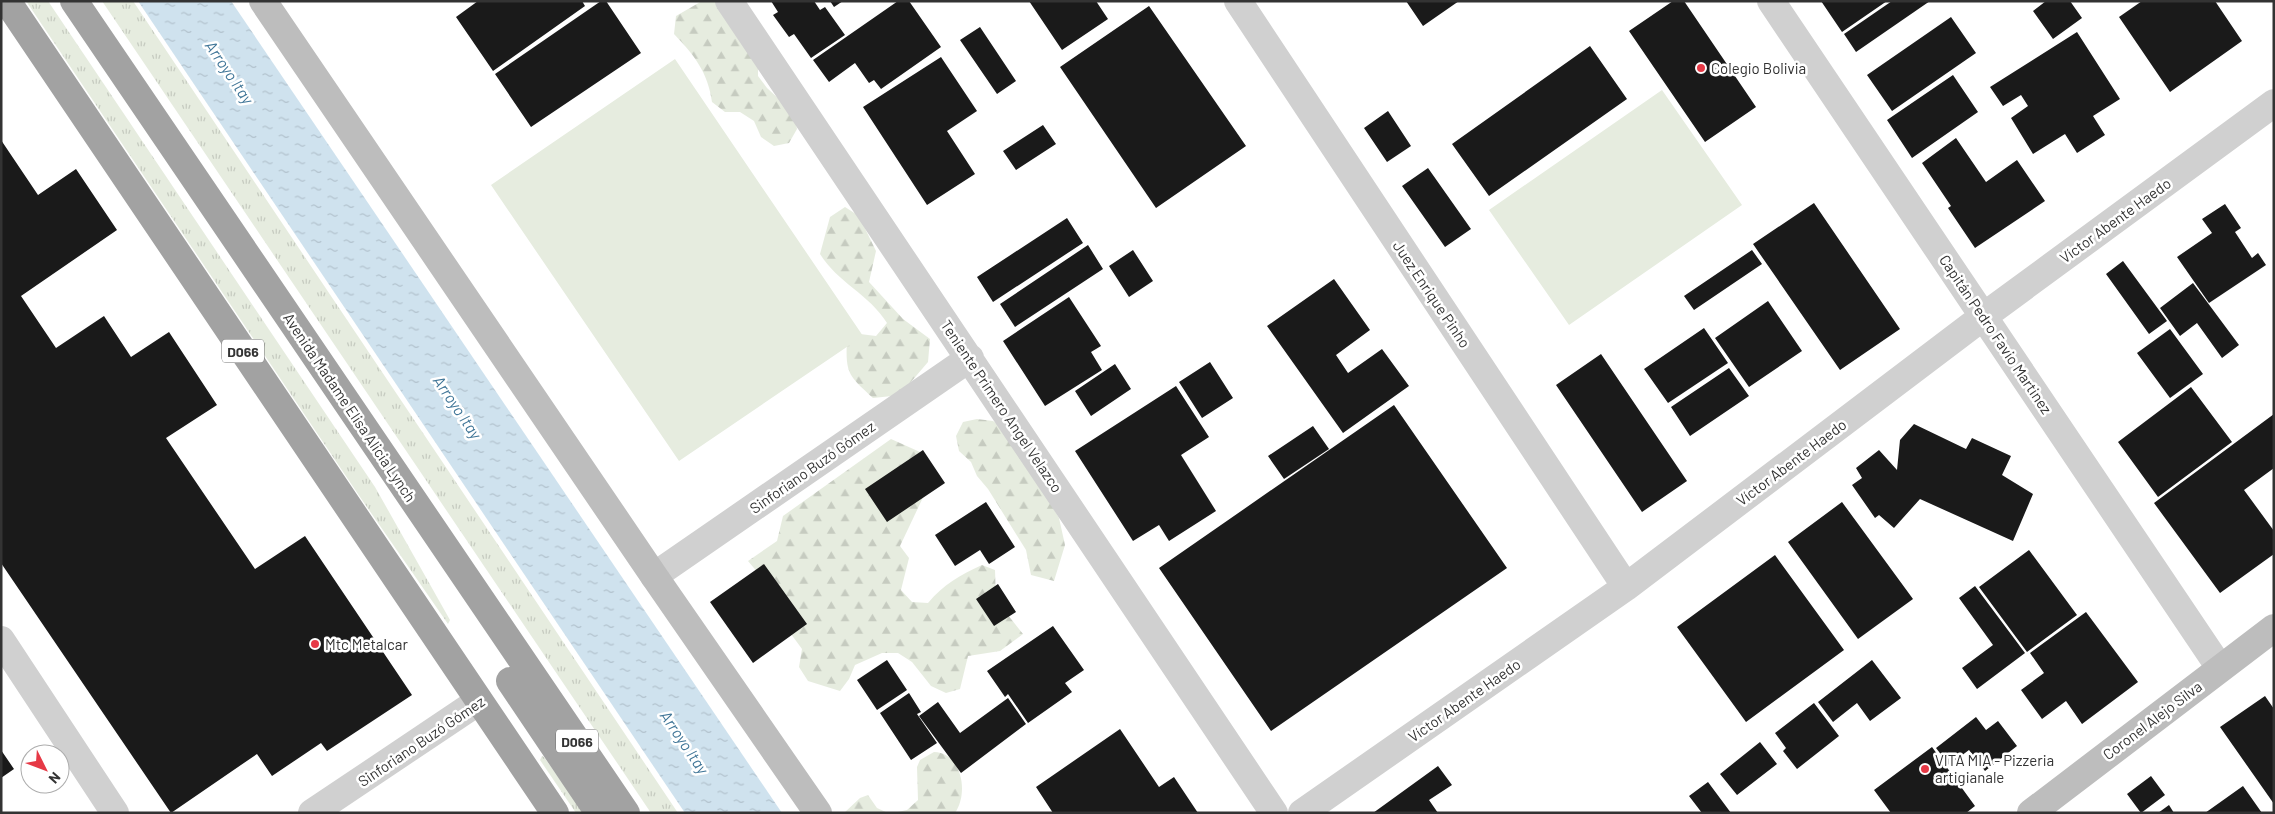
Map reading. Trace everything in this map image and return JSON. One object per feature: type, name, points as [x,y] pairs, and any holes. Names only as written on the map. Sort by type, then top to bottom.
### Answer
[{"type":"highway","name":"D066","points":[[7,1],[554,813]]},
{"type":"highway","name":"Avenida Madame Elisa Alicia Lynch","points":[[74,1],[519,675],[626,813]]},
{"type":"highway","name":"Sinforiano Buzó Gómez","points":[[479,702],[519,675]]},
{"type":"highway","points":[[519,675],[599,813]]},
{"type":"main road","points":[[263,1],[654,576],[818,813]]},
{"type":"main road","name":"Coronel Alejo Silva","points":[[2031,813],[2274,628]]},
{"type":"street","name":"Teniente Primero Angel Velazco","points":[[729,1],[1274,813]]},
{"type":"street","name":"Juez Enrique Pinho","points":[[1238,1],[1626,587]]},
{"type":"street","name":"Capitán Pedro Favio Martinez","points":[[1771,1],[2220,668]]},
{"type":"street","name":"Víctor Abente Haedo","points":[[1302,813],[1626,587],[1984,316],[2274,103]]},
{"type":"street","name":"Sinforiano Buzó Gómez","points":[[654,576],[970,358]]},
{"type":"street","points":[[1,640],[115,813]]},
{"type":"street","name":"Sinforiano Buzó Gómez","points":[[312,813],[479,702]]},
{"type":"green space","points":[[26,1],[48,1],[375,487],[450,620],[448,624],[360,497]]},
{"type":"green space","points":[[102,1],[133,1],[678,813],[651,813]]},
{"type":"green space","points":[[702,1],[715,1],[751,30],[758,44],[758,76],[767,88],[794,113],[797,129],[789,143],[774,146],[761,137],[754,121],[740,112],[725,112],[712,102],[707,82],[699,65],[674,34],[676,16]]},
{"type":"green space","points":[[675,59],[863,336],[679,461],[491,185]]},
{"type":"green space","points":[[1662,90],[1742,205],[1569,325],[1489,210]]},
{"type":"green space","points":[[845,207],[859,216],[876,251],[869,282],[903,319],[930,339],[928,362],[905,389],[892,396],[873,398],[854,379],[848,368],[847,341],[860,334],[876,336],[887,323],[872,304],[835,273],[820,254],[830,217]]},
{"type":"green space","points":[[977,419],[993,421],[1009,432],[1059,518],[1065,545],[1054,581],[1031,575],[1026,550],[988,489],[977,476],[971,462],[959,451],[956,436],[963,422]]},
{"type":"green space","points":[[891,439],[920,452],[927,489],[900,546],[909,558],[901,590],[912,602],[928,603],[940,590],[967,572],[982,565],[995,570],[996,600],[1023,634],[1000,651],[968,656],[960,689],[946,693],[931,686],[912,662],[898,653],[882,653],[855,665],[849,679],[840,691],[808,681],[799,667],[802,649],[791,634],[764,580],[748,561],[777,541],[783,516]]},
{"type":"green space","points":[[934,752],[944,754],[957,766],[962,785],[962,795],[955,813],[893,813],[907,810],[918,800],[917,767],[920,760]]},
{"type":"green space","points":[[542,756],[584,813],[576,813],[540,760]]},
{"type":"green space","points":[[868,795],[877,808],[888,813],[844,813],[860,798]]},
{"type":"water","name":"Arroyo Itay","points":[[138,1],[231,1],[782,813],[685,813]]},
{"type":"building","points":[[478,1],[582,1],[585,6],[493,71],[456,17]]},
{"type":"building","points":[[601,1],[606,1],[641,53],[531,127],[495,74]]},
{"type":"building","points":[[771,1],[814,1],[820,10],[825,7],[845,35],[811,58],[794,34],[789,37],[773,15],[778,12]]},
{"type":"building","points":[[830,1],[843,1],[834,7]]},
{"type":"building","points":[[898,1],[909,1],[941,47],[881,89],[874,80],[869,83],[855,63],[829,82],[813,60]]},
{"type":"building","points":[[1029,1],[1096,1],[1108,19],[1062,50]]},
{"type":"building","points":[[1406,1],[1459,1],[1423,26]]},
{"type":"building","points":[[1673,1],[1684,1],[1756,107],[1705,142],[1629,31]]},
{"type":"building","points":[[1821,1],[1887,1],[1842,32]]},
{"type":"building","points":[[1892,1],[1930,1],[1856,52],[1844,34]]},
{"type":"building","points":[[2046,1],[2070,1],[2082,18],[2053,39],[2033,11]]},
{"type":"building","points":[[2142,1],[2215,1],[2242,41],[2170,92],[2119,17]]},
{"type":"building","points":[[1149,6],[1246,146],[1156,208],[1060,67]]},
{"type":"building","points":[[1951,17],[1976,53],[1892,111],[1867,75]]},
{"type":"building","points":[[980,27],[1016,81],[997,94],[960,40]]},
{"type":"building","points":[[2077,32],[2120,99],[2093,116],[2105,135],[2077,153],[2065,134],[2033,154],[2011,118],[2028,106],[2021,95],[2003,106],[1990,87]]},
{"type":"building","points":[[1590,46],[1627,99],[1489,196],[1452,144]]},
{"type":"building","points":[[941,57],[977,111],[947,131],[975,174],[927,205],[863,107]]},
{"type":"building","points":[[1953,75],[1978,112],[1912,158],[1887,120]]},
{"type":"building","points":[[1388,111],[1411,146],[1387,162],[1364,128]]},
{"type":"building","points":[[1043,125],[1056,144],[1016,170],[1003,151]]},
{"type":"building","points":[[1956,138],[1986,182],[2017,160],[2045,201],[1975,248],[1948,208],[1951,206],[1922,163]]},
{"type":"building","points":[[1,140],[38,195],[76,169],[117,230],[21,296],[56,348],[104,316],[131,357],[169,332],[217,405],[166,438],[255,569],[305,536],[412,695],[327,751],[321,743],[272,776],[257,754],[171,813],[1,563]]},
{"type":"building","points":[[1428,168],[1471,229],[1445,247],[1402,186]]},
{"type":"building","points":[[1814,203],[1900,329],[1840,370],[1753,244]]},
{"type":"building","points":[[2225,204],[2241,228],[2235,232],[2252,258],[2258,253],[2266,265],[2209,303],[2177,257],[2212,233],[2202,219]]},
{"type":"building","points":[[1067,218],[1083,243],[993,302],[977,277]]},
{"type":"building","points":[[1088,245],[1103,269],[1015,327],[1000,304]]},
{"type":"building","points":[[1133,250],[1153,281],[1129,297],[1109,266]]},
{"type":"building","points":[[1752,250],[1762,264],[1694,310],[1684,296]]},
{"type":"building","points":[[2123,261],[2167,321],[2149,334],[2106,274]]},
{"type":"building","points":[[1334,279],[1370,330],[1336,355],[1348,373],[1382,349],[1409,386],[1343,433],[1267,326]]},
{"type":"building","points":[[2193,283],[2239,345],[2222,358],[2197,323],[2180,336],[2160,308]]},
{"type":"building","points":[[1069,297],[1101,346],[1091,352],[1102,370],[1045,406],[1003,341]]},
{"type":"building","points":[[1768,301],[1802,351],[1749,387],[1715,338]]},
{"type":"building","points":[[1704,328],[1728,363],[1668,403],[1644,369]]},
{"type":"building","points":[[2170,329],[2203,374],[2170,398],[2137,353]]},
{"type":"building","points":[[1601,354],[1687,481],[1642,512],[1556,385]]},
{"type":"building","points":[[1210,362],[1233,398],[1202,418],[1179,382]]},
{"type":"building","points":[[1115,364],[1131,389],[1091,416],[1075,391]]},
{"type":"building","points":[[1729,368],[1749,396],[1690,436],[1671,407]]},
{"type":"building","points":[[1176,386],[1209,437],[1181,455],[1216,511],[1169,541],[1159,525],[1133,541],[1075,451]]},
{"type":"building","points":[[2191,387],[2232,442],[2158,497],[2118,442]]},
{"type":"building","points":[[1394,405],[1507,568],[1271,731],[1159,568]]},
{"type":"building","points":[[2274,414],[2274,468],[2244,490],[2274,531],[2274,554],[2220,593],[2154,503]]},
{"type":"building","points":[[1914,424],[1966,449],[1972,438],[2011,456],[2002,475],[2033,494],[2013,541],[1920,499],[1894,528],[1879,515],[1875,518],[1852,485],[1862,478],[1856,468],[1879,450],[1897,470],[1900,440]]},
{"type":"building","points":[[1313,426],[1329,449],[1284,479],[1268,456]]},
{"type":"building","points":[[923,450],[945,483],[887,522],[865,489]]},
{"type":"building","points":[[986,502],[1015,547],[989,564],[980,550],[955,566],[935,535]]},
{"type":"building","points":[[1842,502],[1913,599],[1858,639],[1788,542]]},
{"type":"building","points":[[2029,550],[2077,615],[2027,652],[1979,587]]},
{"type":"building","points":[[1775,555],[1844,650],[1746,722],[1677,627]]},
{"type":"building","points":[[764,564],[807,624],[753,663],[710,602]]},
{"type":"building","points":[[998,584],[1016,612],[994,626],[976,599]]},
{"type":"building","points":[[1975,586],[2025,653],[1977,689],[1962,668],[1993,645],[1959,598]]},
{"type":"building","points":[[2086,612],[2138,682],[2082,724],[2066,701],[2042,719],[2021,690],[2044,673],[2030,653]]},
{"type":"building","points":[[1053,626],[1084,670],[1065,683],[1072,692],[1028,723],[1008,694],[1005,697],[987,671]]},
{"type":"building","points":[[887,660],[907,690],[877,710],[857,680]]},
{"type":"building","points":[[1872,660],[1901,698],[1870,721],[1857,703],[1833,722],[1818,702]]},
{"type":"building","points":[[909,693],[921,712],[917,714],[937,743],[911,760],[880,713]]},
{"type":"building","points":[[2265,696],[2274,709],[2274,804],[2220,727]]},
{"type":"building","points":[[1008,698],[1026,724],[961,773],[919,716],[938,702],[960,733]]},
{"type":"building","points":[[1814,703],[1839,736],[1797,769],[1783,751],[1786,748],[1775,733]]},
{"type":"building","points":[[1976,717],[1986,730],[1998,721],[2017,746],[1985,771],[1969,750],[1949,765],[1936,748]]},
{"type":"building","points":[[1120,729],[1159,787],[1174,777],[1198,813],[1053,813],[1036,787]]},
{"type":"building","points":[[1760,742],[1777,764],[1737,795],[1720,774]]},
{"type":"building","name":"VITA MIA - Pizzeria artigianale","points":[[1932,747],[1975,806],[1966,813],[1891,813],[1874,790]]},
{"type":"building","points":[[1,750],[14,769],[1,778]]},
{"type":"building","points":[[1438,766],[1452,785],[1429,800],[1438,813],[1373,813]]},
{"type":"building","points":[[2151,776],[2165,795],[2141,813],[2127,794]]},
{"type":"building","points":[[1708,782],[1731,813],[1702,813],[1689,796]]},
{"type":"building","points":[[2243,786],[2262,813],[2205,813]]},
{"type":"building","points":[[2169,805],[2174,813],[2158,813]]},
{"type":"place","name":"Colegio Bolivia","points":[[1701,68]]},
{"type":"place","name":"Mtc Metalcar","points":[[315,644]]},
{"type":"place","name":"VITA MIA - Pizzeria artigianale","points":[[1925,769]]}]
